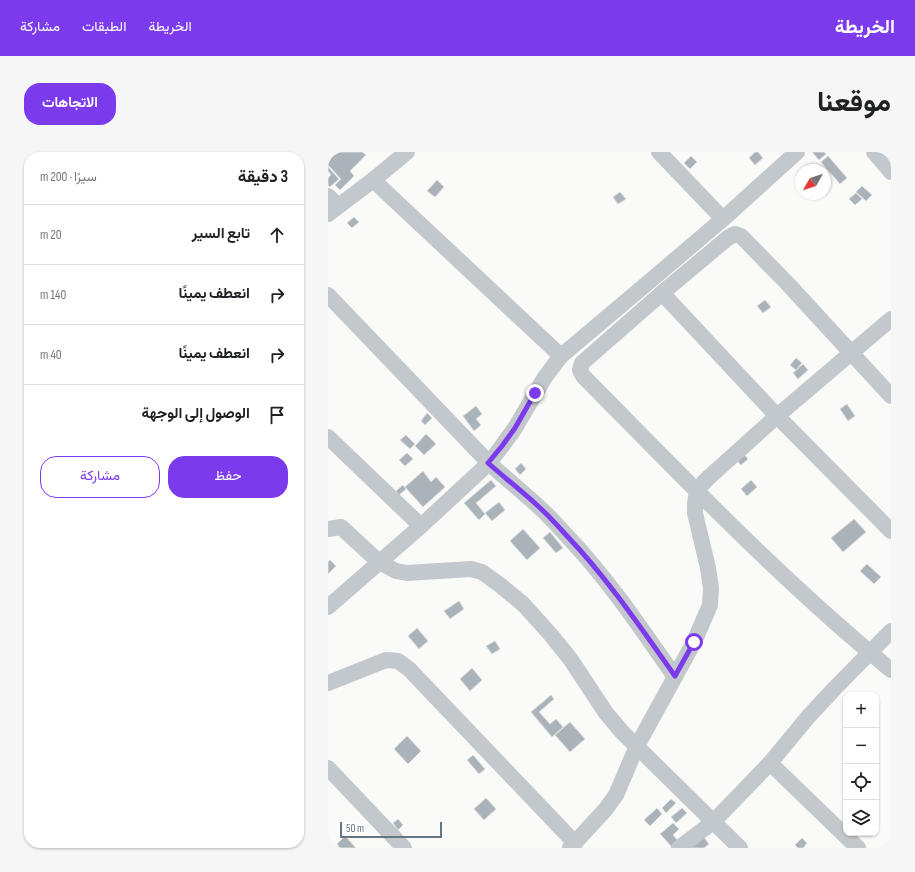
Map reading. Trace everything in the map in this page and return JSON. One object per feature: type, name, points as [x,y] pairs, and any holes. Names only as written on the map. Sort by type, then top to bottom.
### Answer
[{"type":"street","points":[[331,205],[373,180],[407,152]]},
{"type":"street","points":[[659,152],[723,219]]},
{"type":"street","points":[[328,607],[421,526],[488,463],[515,428],[545,377],[561,356],[723,219],[797,152]]},
{"type":"street","points":[[874,152],[891,172]]},
{"type":"street","points":[[373,180],[561,356]]},
{"type":"street","points":[[891,396],[787,283],[741,236],[735,234],[729,237],[662,293],[582,363],[580,370],[583,376],[731,526],[870,653],[891,670]]},
{"type":"street","points":[[662,293],[777,416],[891,530]]},
{"type":"street","points":[[328,295],[365,332],[488,463],[539,507],[567,536],[612,588],[675,676]]},
{"type":"street","points":[[328,683],[386,660],[398,661],[409,669],[573,846],[605,810],[616,795],[637,746],[694,642],[710,605],[711,588],[708,568],[696,513],[695,504],[697,490],[712,474],[777,416],[891,319]]},
{"type":"street","points":[[328,437],[421,526]]},
{"type":"street","points":[[328,516],[334,528],[379,562],[396,571],[408,573],[470,569],[482,572],[523,604],[547,630],[571,660],[606,713],[622,732],[740,848]]},
{"type":"street","points":[[679,848],[713,822],[770,763],[835,688],[891,631]]},
{"type":"street","points":[[770,763],[858,848]]},
{"type":"street","points":[[328,768],[404,848]]},
{"type":"building","points":[[328,152],[362,152],[366,155],[350,171],[354,176],[340,190],[335,185],[341,179],[328,165]]},
{"type":"building","points":[[755,152],[758,152],[763,158],[755,165],[749,158]]},
{"type":"building","points":[[812,152],[824,152],[826,154],[819,160]]},
{"type":"building","points":[[691,156],[697,162],[690,169],[684,163]]},
{"type":"building","points":[[828,156],[847,178],[840,184],[831,174],[831,164],[823,164],[821,162]]},
{"type":"building","points":[[328,167],[339,179],[330,187],[328,185],[328,178],[331,175],[328,171]]},
{"type":"building","points":[[437,180],[444,187],[435,197],[427,191]]},
{"type":"building","points":[[862,186],[872,195],[866,201],[856,192]]},
{"type":"building","points":[[620,192],[626,199],[618,204],[613,197]]},
{"type":"building","points":[[856,193],[862,199],[855,205],[849,199]]},
{"type":"building","points":[[354,217],[359,222],[352,228],[347,223]]},
{"type":"building","points":[[765,300],[771,307],[763,313],[757,306]]},
{"type":"building","points":[[796,358],[802,363],[796,370],[790,365]]},
{"type":"building","points":[[803,364],[808,370],[798,379],[793,373]]},
{"type":"building","points":[[847,404],[855,416],[848,421],[840,409]]},
{"type":"building","points":[[476,406],[482,414],[476,419],[481,425],[474,431],[463,416]]},
{"type":"building","points":[[427,413],[432,418],[425,425],[421,421]]},
{"type":"building","points":[[426,434],[436,444],[424,455],[415,446]]},
{"type":"building","points":[[406,435],[415,444],[410,449],[400,440]]},
{"type":"building","points":[[742,452],[748,459],[741,465],[735,458]]},
{"type":"building","points":[[407,453],[413,459],[405,466],[399,460]]},
{"type":"building","points":[[521,463],[526,469],[520,475],[515,469]]},
{"type":"building","points":[[423,471],[431,482],[436,477],[445,487],[423,507],[405,487]]},
{"type":"building","points":[[491,480],[496,486],[476,503],[485,514],[479,520],[464,503]]},
{"type":"building","points":[[751,480],[757,487],[747,496],[741,489]]},
{"type":"building","points":[[403,485],[406,489],[399,495],[396,491]]},
{"type":"building","points":[[499,502],[505,510],[492,521],[485,513]]},
{"type":"building","points":[[854,519],[866,532],[843,552],[831,538]]},
{"type":"building","points":[[523,529],[540,548],[527,560],[510,541]]},
{"type":"building","points":[[550,532],[563,548],[556,553],[543,538]]},
{"type":"building","points":[[330,560],[336,566],[328,574],[328,562]]},
{"type":"building","points":[[867,564],[881,577],[874,584],[860,571]]},
{"type":"building","points":[[459,601],[464,609],[450,619],[444,611]]},
{"type":"building","points":[[417,628],[428,641],[419,649],[408,636]]},
{"type":"building","points":[[495,641],[500,649],[492,654],[486,646]]},
{"type":"building","points":[[472,668],[482,680],[470,691],[460,679]]},
{"type":"building","points":[[551,695],[554,699],[539,712],[550,724],[556,719],[563,727],[552,737],[531,712]]},
{"type":"building","points":[[570,722],[585,739],[570,752],[555,735]]},
{"type":"building","points":[[407,736],[421,751],[408,764],[394,749]]},
{"type":"building","points":[[473,755],[485,769],[479,774],[467,760]]},
{"type":"building","points":[[486,798],[496,809],[484,820],[474,809]]},
{"type":"building","points":[[671,799],[676,803],[666,813],[662,808]]},
{"type":"building","points":[[657,808],[662,814],[650,826],[644,820]]},
{"type":"building","points":[[682,808],[687,813],[676,823],[671,817]]},
{"type":"building","points":[[398,819],[403,825],[398,830],[393,823]]},
{"type":"building","points":[[673,823],[679,829],[673,835],[684,848],[673,848],[660,834]]},
{"type":"building","points":[[699,831],[709,844],[704,848],[691,848]]},
{"type":"building","points":[[345,836],[356,848],[340,848],[337,844]]},
{"type":"building","points":[[802,838],[807,843],[803,848],[798,848],[795,845]]},
{"type":"route","points":[[535,393],[515,428],[488,463],[539,507],[592,564],[612,588],[675,676],[694,642]]}]
